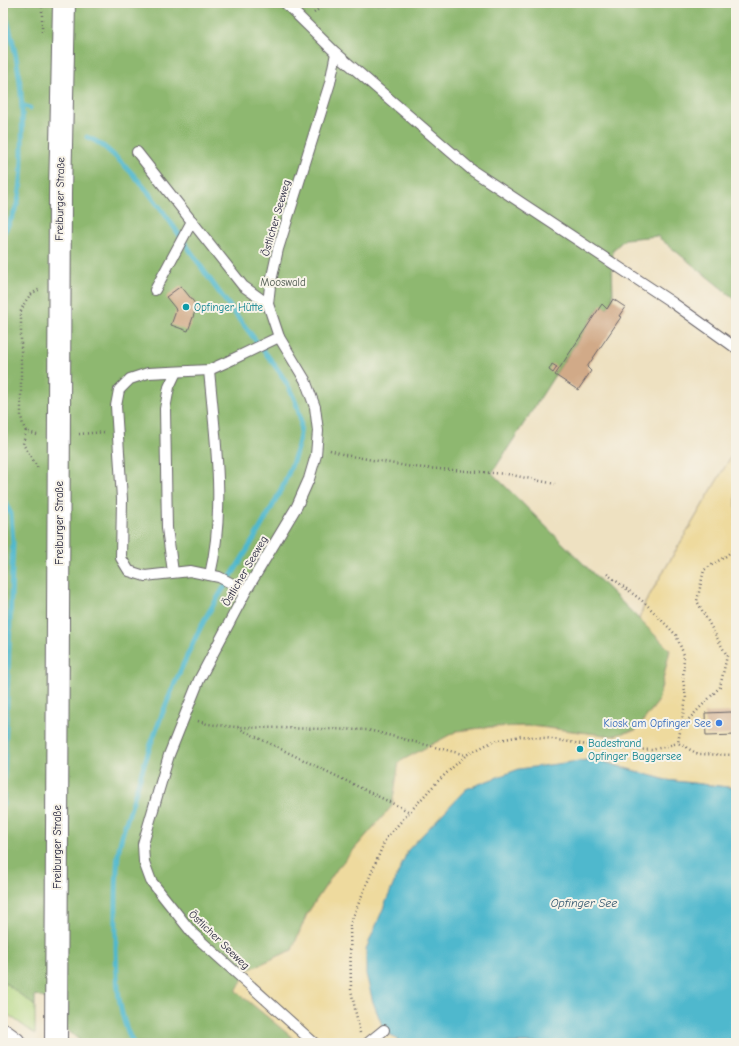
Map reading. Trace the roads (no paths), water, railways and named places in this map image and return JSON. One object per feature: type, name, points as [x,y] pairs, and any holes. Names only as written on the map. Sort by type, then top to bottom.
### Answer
[{"type":"main road","name":"Freiburger Straße","points":[[56,1043],[60,201],[64,3]]},
{"type":"main road","points":[[3,1035],[14,1043]]},
{"type":"lane","points":[[284,3],[336,53],[473,171],[679,308],[736,348]]},
{"type":"lane","name":"Östlicher Seeweg","points":[[314,1043],[193,934],[151,881],[144,862],[143,844],[169,755],[199,680],[246,591],[297,506],[309,479],[316,454],[318,431],[315,407],[305,380],[275,339],[268,304],[270,286],[278,249],[330,83],[336,53]]},
{"type":"lane","points":[[137,152],[190,225],[243,286],[268,304]]},
{"type":"lane","points":[[155,290],[190,225]]},
{"type":"lane","points":[[246,591],[215,576],[190,571],[145,576],[129,571],[121,558],[122,499],[116,406],[119,390],[130,379],[148,373],[209,370],[275,339]]},
{"type":"lane","points":[[209,370],[219,497],[215,576]]},
{"type":"lane","points":[[173,572],[167,528],[165,409],[169,387],[176,372]]},
{"type":"lane","points":[[364,1039],[384,1030]]},
{"type":"water","name":"Opfinger See","points":[[594,759],[666,780],[736,788],[736,1043],[402,1043],[384,1030],[373,1002],[366,974],[366,949],[408,850],[466,789],[519,769]]},
{"type":"waterway","points":[[3,7],[17,60],[22,112],[22,175],[19,195],[14,214],[3,234]]},
{"type":"waterway","points":[[22,105],[30,108]]},
{"type":"waterway","points":[[87,137],[101,145],[120,161],[154,200],[236,315],[278,370],[292,393],[300,417],[300,438],[292,463],[280,491],[265,520],[205,619],[171,691],[144,764],[122,834],[116,878],[117,973],[121,1008],[133,1043]]},
{"type":"waterway","points":[[3,498],[11,514],[13,543],[3,805]]},
{"type":"place","name":"Opfinger Hütte","points":[[186,307]]},
{"type":"place","name":"Kiosk am Opfinger See","points":[[719,723]]},
{"type":"place","name":"Badestrand Opfinger Baggersee","points":[[580,749]]},
{"type":"park label","name":"Mooswald","points":[[283,282]]}]
